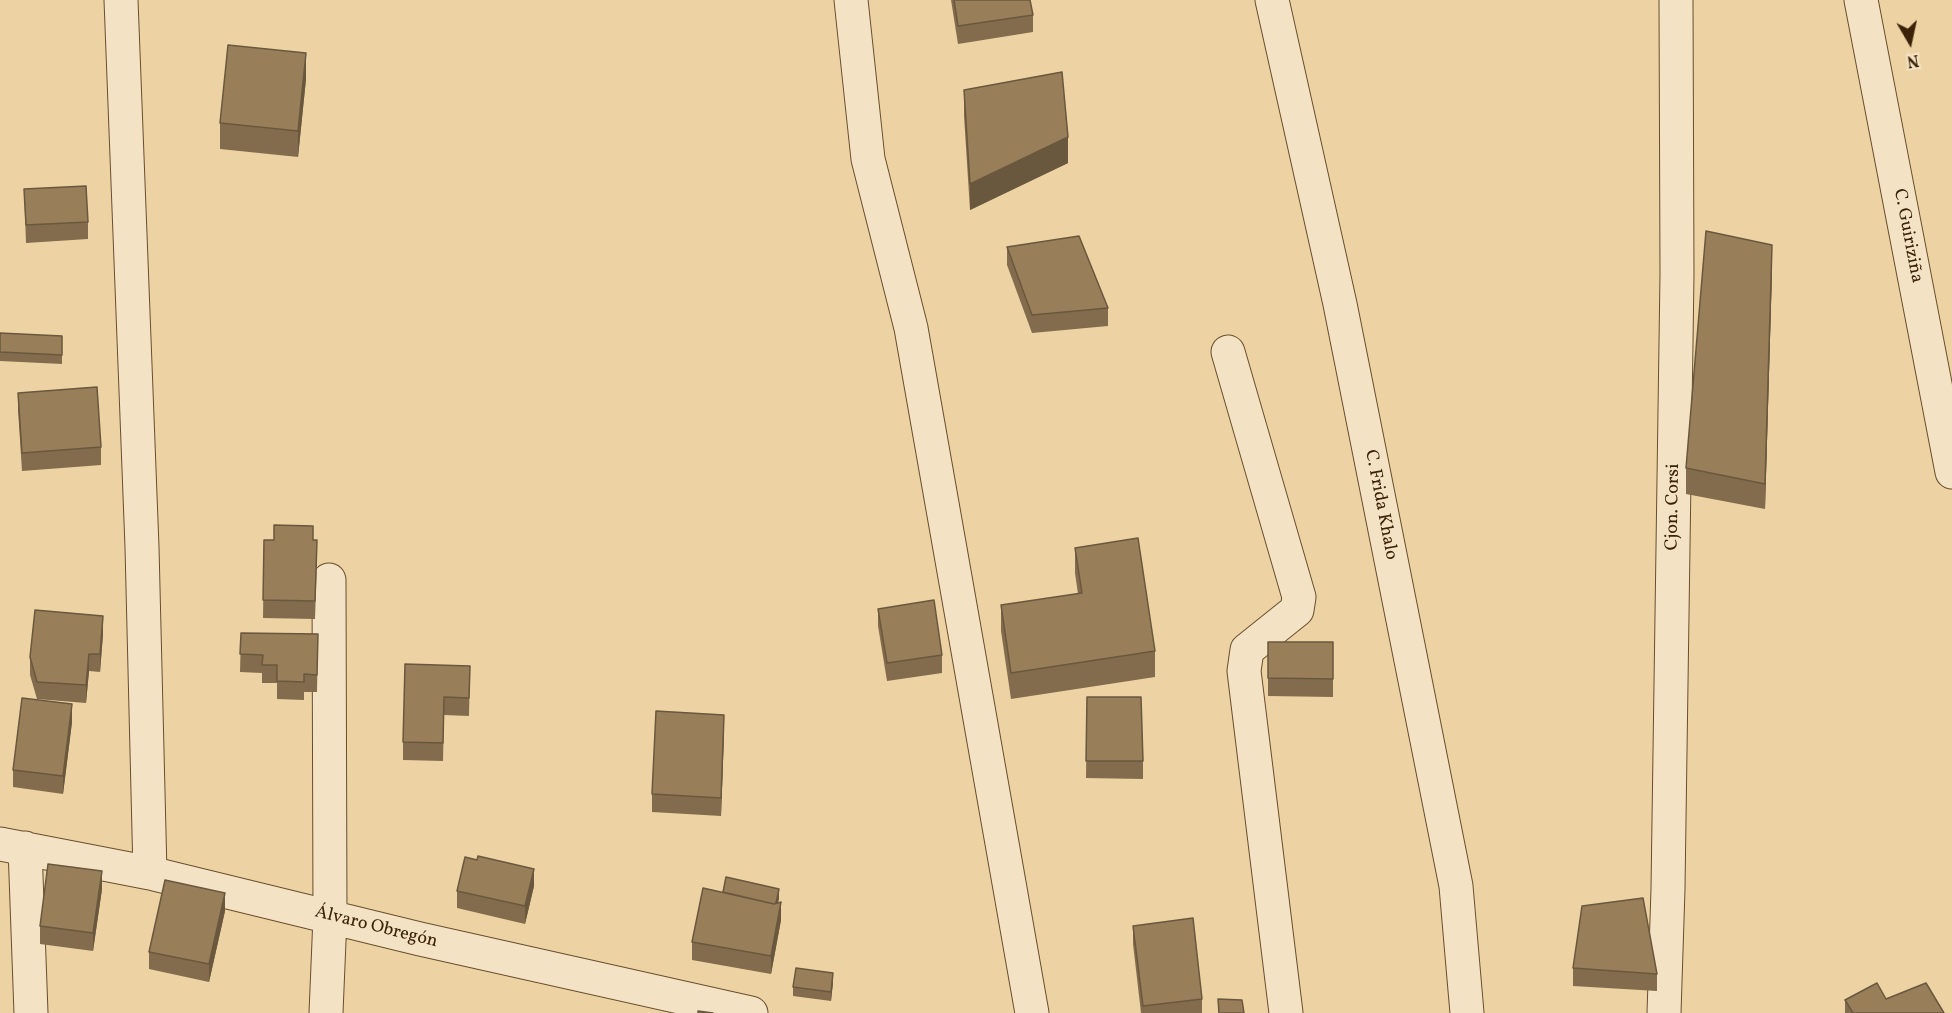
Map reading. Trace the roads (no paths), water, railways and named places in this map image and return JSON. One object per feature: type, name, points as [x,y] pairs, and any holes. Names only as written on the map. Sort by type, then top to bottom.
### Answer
[{"type":"street","points":[[121,0],[142,547],[150,873]]},
{"type":"street","points":[[851,0],[868,159],[911,328],[1032,1013]]},
{"type":"street","name":"C. Frida Khalo","points":[[1272,0],[1340,304],[1456,886],[1467,1013]]},
{"type":"street","name":"Cjon. Corsi","points":[[1664,1013],[1668,889],[1677,273],[1676,0]]},
{"type":"street","name":"C. Guiriziña","points":[[1861,0],[1952,472]]},
{"type":"street","points":[[1228,352],[1299,597],[1297,610],[1247,650],[1244,671],[1286,1013]]},
{"type":"street","points":[[326,1013],[330,917],[329,580]]},
{"type":"street","points":[[13,845],[31,1013]]},
{"type":"street","name":"Álvaro Obregón","points":[[13,845],[150,873],[680,1005],[752,1013]]}]
